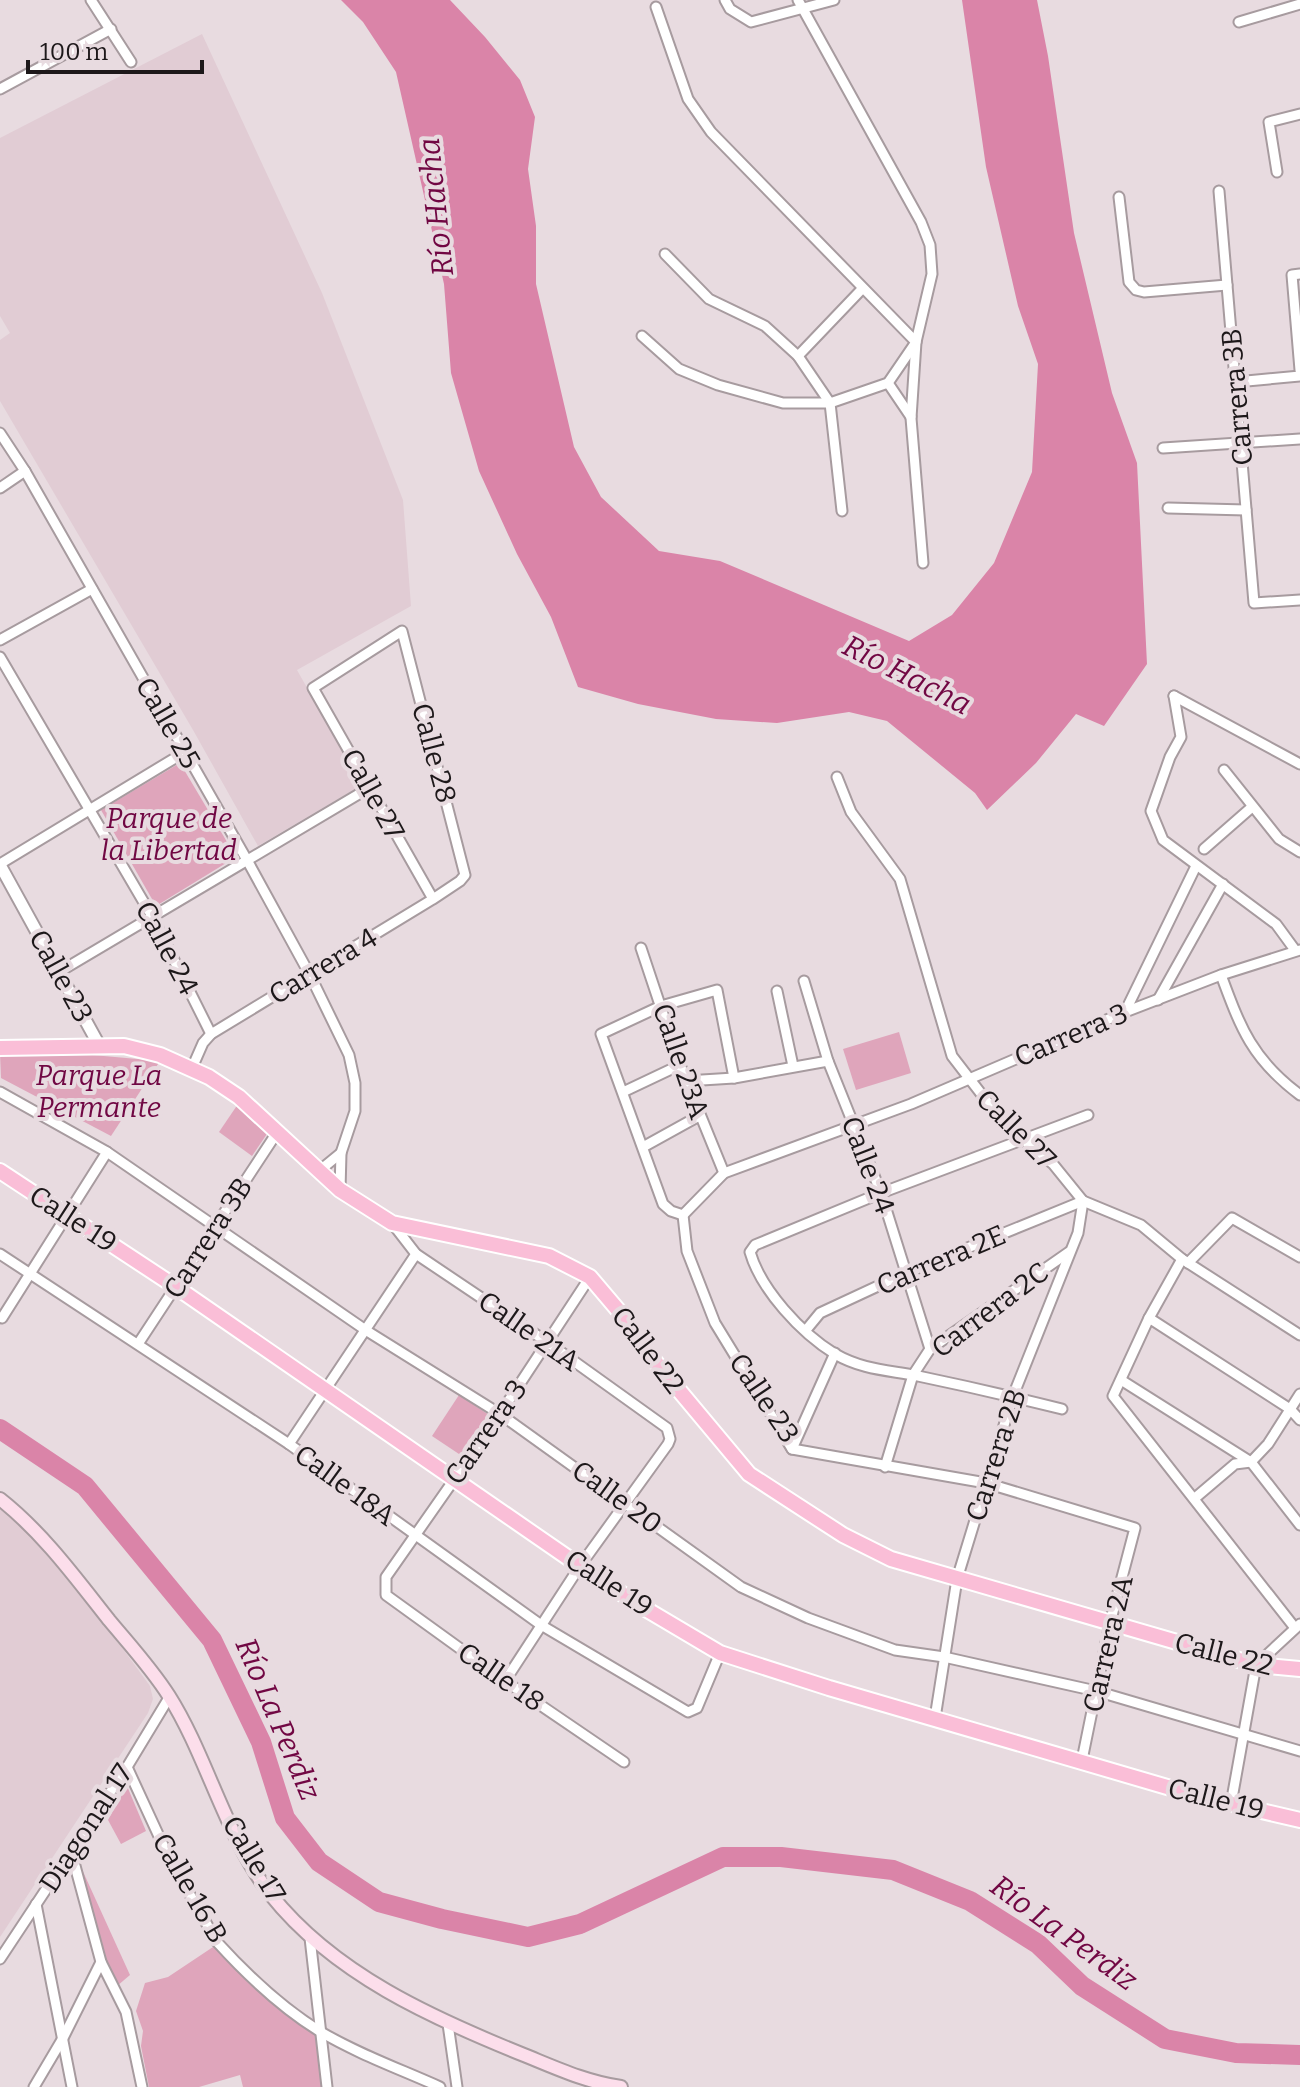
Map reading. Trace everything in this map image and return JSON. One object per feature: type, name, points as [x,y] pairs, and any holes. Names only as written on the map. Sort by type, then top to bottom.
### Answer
[{"type":"main road","name":"Calle 22","points":[[0,1048],[124,1046],[160,1055],[192,1068],[239,1097],[340,1190],[392,1223],[549,1256],[590,1277],[618,1310],[637,1340],[749,1474],[843,1535],[891,1559],[1256,1665],[1300,1669]]},
{"type":"main road","name":"Calle 19","points":[[0,1171],[326,1389],[580,1566],[720,1653],[829,1688],[1231,1804],[1300,1820]]},
{"type":"main road","name":"Calle 17","points":[[0,1499],[51,1547],[170,1696],[246,1855],[270,1893],[310,1938],[394,1995],[448,2024],[595,2085],[621,2087]]},
{"type":"street","points":[[91,0],[131,62]]},
{"type":"street","points":[[725,0],[730,9],[751,22],[800,4],[834,0]]},
{"type":"street","points":[[800,4],[921,222],[930,245],[932,274],[916,342],[911,418],[923,563]]},
{"type":"street","points":[[1239,22],[1300,4]]},
{"type":"street","points":[[656,7],[688,99],[711,132],[916,342]]},
{"type":"street","points":[[0,89],[111,29]]},
{"type":"street","points":[[1277,172],[1269,122],[1300,114]]},
{"type":"street","name":"Carrera 3B","points":[[1219,191],[1254,603],[1300,600]]},
{"type":"street","points":[[1119,197],[1129,282],[1136,290],[1144,292],[1227,285]]},
{"type":"street","points":[[665,254],[709,299],[765,326],[798,356],[830,403],[842,511]]},
{"type":"street","points":[[1236,382],[1300,373],[1292,275],[1300,274]]},
{"type":"street","points":[[798,356],[862,289]]},
{"type":"street","points":[[642,336],[679,369],[718,385],[783,403],[830,403],[888,383],[916,342]]},
{"type":"street","points":[[888,383],[911,418]]},
{"type":"street","name":"Calle 25","points":[[0,433],[25,471],[247,860],[310,975],[349,1055],[355,1083],[355,1111],[341,1153],[340,1190]]},
{"type":"street","points":[[1163,448],[1300,439]]},
{"type":"street","points":[[0,488],[25,471]]},
{"type":"street","points":[[1168,508],[1246,510]]},
{"type":"street","points":[[0,640],[92,589]]},
{"type":"street","name":"Calle 27","points":[[402,631],[313,688],[433,899]]},
{"type":"street","name":"Calle 28","points":[[402,631],[465,875]]},
{"type":"street","name":"Calle 24","points":[[0,657],[153,918],[211,1034]]},
{"type":"street","points":[[1297,950],[1276,924],[1163,840],[1151,811],[1170,757],[1181,737],[1174,696],[1300,764]]},
{"type":"street","points":[[0,864],[185,752]]},
{"type":"street","points":[[1224,770],[1279,839],[1300,852]]},
{"type":"street","name":"Calle 27","points":[[837,777],[851,812],[900,879],[952,1056],[967,1079],[1006,1126],[1053,1164],[1083,1201],[1141,1225],[1185,1261],[1300,1335]]},
{"type":"street","points":[[59,972],[369,788]]},
{"type":"street","points":[[1204,849],[1252,807]]},
{"type":"street","name":"Calle 23","points":[[0,864],[99,1045]]},
{"type":"street","points":[[1125,1012],[1196,866]]},
{"type":"street","name":"Carrera 4","points":[[211,1034],[433,899],[465,875]]},
{"type":"street","points":[[1158,1000],[1223,884]]},
{"type":"street","name":"Calle 23A","points":[[641,948],[680,1065],[724,1173]]},
{"type":"street","name":"Carrera 3","points":[[683,1215],[724,1173],[911,1104],[1125,1012],[1297,950]]},
{"type":"street","points":[[1221,975],[1249,1042],[1275,1076],[1300,1095]]},
{"type":"street","name":"Calle 24","points":[[804,981],[828,1061],[881,1193],[930,1349]]},
{"type":"street","points":[[683,1215],[663,1204],[601,1034],[661,1006],[717,990],[734,1078]]},
{"type":"street","points":[[777,991],[793,1066]]},
{"type":"street","points":[[192,1068],[203,1043],[211,1034]]},
{"type":"street","points":[[686,1081],[734,1078],[828,1061]]},
{"type":"street","points":[[623,1092],[680,1065]]},
{"type":"street","name":"Calle 20","points":[[0,1093],[107,1152],[367,1331],[500,1414],[741,1587],[808,1618],[895,1650],[944,1657],[1096,1691],[1300,1751]]},
{"type":"street","points":[[1062,1409],[913,1375],[882,1372],[835,1353],[773,1297],[754,1266],[750,1252],[755,1245],[881,1193],[1088,1115]]},
{"type":"street","points":[[643,1147],[699,1116]]},
{"type":"street","name":"Carrera 3B","points":[[138,1344],[278,1131]]},
{"type":"street","points":[[2,1318],[107,1152]]},
{"type":"street","points":[[319,1171],[341,1153]]},
{"type":"street","name":"Carrera 2B","points":[[935,1718],[957,1579],[1013,1396],[1078,1233],[1083,1201]]},
{"type":"street","name":"Carrera 2E","points":[[806,1330],[820,1313],[906,1273],[1083,1201]]},
{"type":"street","name":"Calle 23","points":[[683,1215],[687,1251],[715,1323],[792,1449],[986,1483],[1135,1528]]},
{"type":"street","points":[[1231,1804],[1256,1665],[1297,1626],[1113,1396],[1149,1318],[1185,1261],[1232,1218],[1300,1257]]},
{"type":"street","name":"Calle 21A","points":[[392,1223],[416,1254],[667,1428],[670,1434],[668,1444],[627,1503]]},
{"type":"street","name":"Carrera 2C","points":[[885,1467],[913,1375],[930,1349],[1072,1250]]},
{"type":"street","name":"Calle 18A","points":[[0,1254],[289,1444],[541,1625],[688,1712],[697,1708],[720,1653]]},
{"type":"street","points":[[289,1444],[416,1254]]},
{"type":"street","name":"Carrera 3","points":[[385,1586],[386,1577],[500,1414],[590,1277]]},
{"type":"street","points":[[1149,1318],[1290,1409],[1300,1420]]},
{"type":"street","points":[[792,1449],[835,1353]]},
{"type":"street","points":[[1121,1380],[1251,1462],[1300,1525]]},
{"type":"street","points":[[1195,1498],[1235,1464],[1251,1462],[1268,1444],[1300,1394]]},
{"type":"street","points":[[505,1681],[580,1566],[627,1503]]},
{"type":"street","name":"Carrera 2A","points":[[1082,1760],[1110,1623],[1135,1528]]},
{"type":"street","name":"Calle 18","points":[[385,1586],[386,1595],[624,1762]]},
{"type":"street","name":"Diagonal 17","points":[[0,1959],[127,1767],[170,1696]]},
{"type":"street","name":"Calle 16 B","points":[[127,1767],[169,1858],[217,1942],[271,1994],[320,2031],[440,2087]]},
{"type":"street","points":[[71,1851],[101,1962],[126,2012],[142,2087]]},
{"type":"street","points":[[36,1904],[72,2087]]},
{"type":"street","points":[[310,1938],[327,2087]]},
{"type":"street","points":[[34,2087],[63,2038],[101,1962]]},
{"type":"street","points":[[448,2024],[457,2087]]},
{"type":"shaded area","points":[[202,34],[322,293],[403,500],[411,606],[297,670],[362,785],[258,846],[0,401],[0,340],[10,333],[0,316],[0,138]]},
{"type":"shaded area","points":[[0,1509],[21,1523],[123,1649],[150,1686],[153,1699],[148,1713],[0,1937]]},
{"type":"green space","name":"Parque de la Libertad","points":[[180,763],[236,857],[156,906],[101,810]]},
{"type":"green space","points":[[899,1032],[911,1073],[856,1090],[843,1049]]},
{"type":"green space","name":"Parque La Permante","points":[[0,1053],[81,1054],[160,1061],[111,1136],[1,1078]]},
{"type":"green space","points":[[238,1104],[271,1128],[252,1156],[219,1132]]},
{"type":"green space","points":[[459,1395],[489,1415],[462,1456],[432,1436]]},
{"type":"green space","points":[[127,1786],[146,1831],[121,1844],[108,1820]]},
{"type":"green space","points":[[80,1865],[130,1975],[117,1986],[93,1927]]},
{"type":"green space","points":[[216,1945],[268,1999],[317,2035],[323,2087],[243,2087],[240,2075],[199,2087],[149,2087],[141,2046],[143,2031],[136,2011],[145,1983],[168,1977]]},
{"type":"water","name":"Río Hacha","points":[[341,0],[450,0],[520,80],[535,117],[528,169],[536,226],[536,284],[574,447],[601,497],[659,551],[720,561],[909,641],[952,615],[994,563],[1032,472],[1038,364],[1018,306],[986,167],[962,0],[1037,0],[1074,233],[1112,393],[1137,463],[1147,664],[1104,726],[1076,714],[1036,763],[987,810],[975,793],[887,721],[849,712],[777,723],[716,719],[638,704],[578,687],[551,617],[517,554],[479,471],[451,373],[444,284],[396,72],[363,22]]},
{"type":"waterway","name":"Río La Perdiz","points":[[0,1429],[85,1486],[212,1640],[261,1742],[285,1818],[319,1862],[379,1902],[528,1937],[580,1924],[723,1857],[781,1857],[893,1870],[970,1901],[1038,1944],[1082,1986],[1165,2039],[1236,2053],[1300,2055]]}]
